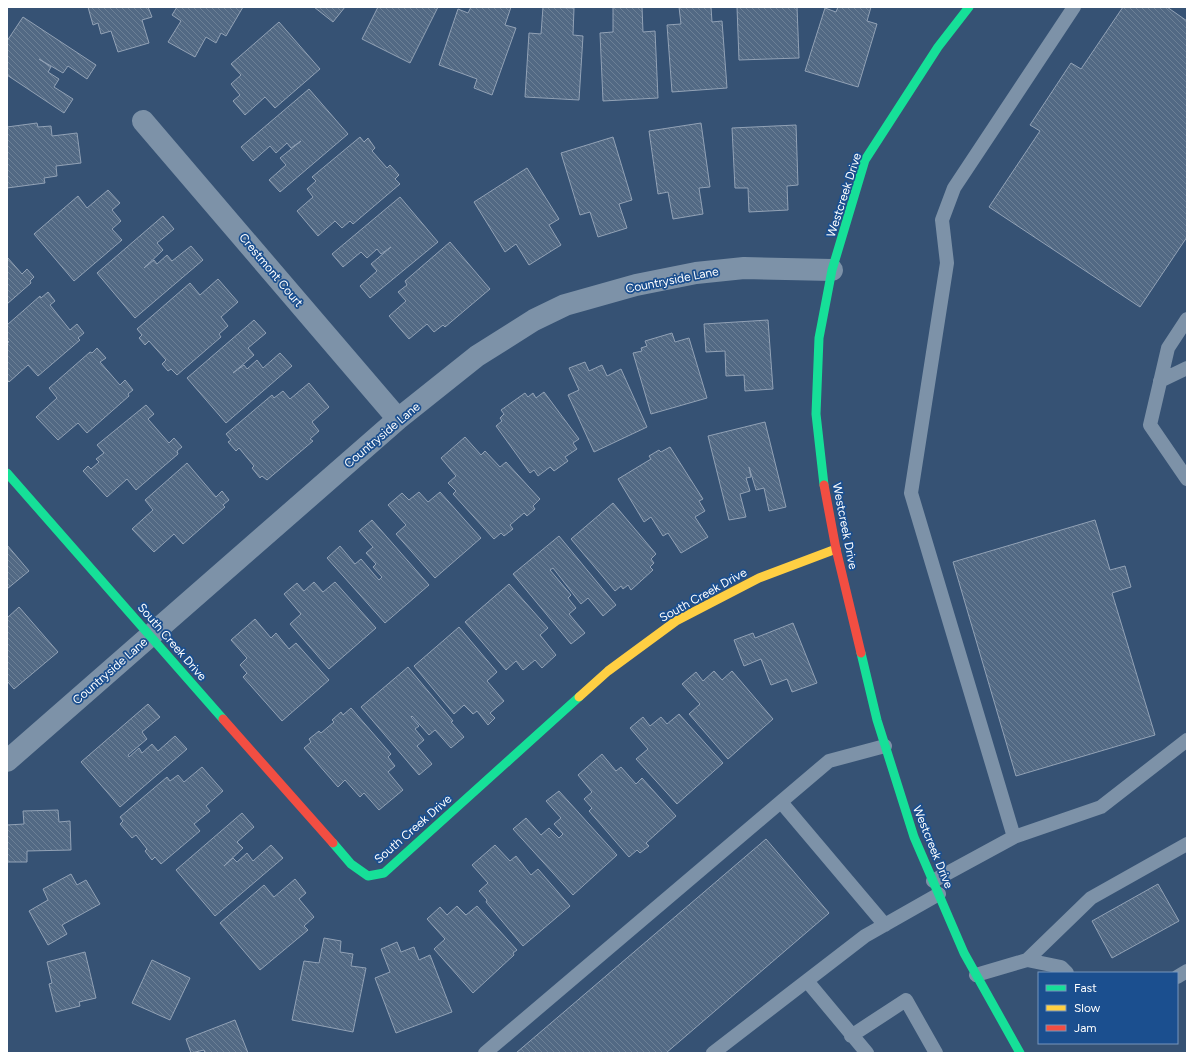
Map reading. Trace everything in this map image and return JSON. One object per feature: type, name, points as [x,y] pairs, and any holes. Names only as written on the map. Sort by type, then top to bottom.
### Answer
[{"type":"street","name":"Westcreek Drive","points":[[969,7],[938,47],[865,160],[832,270],[819,338],[816,414],[821,469],[836,549],[877,720],[914,837],[964,953],[1004,1027],[1020,1053]]},
{"type":"street","name":"Crestmont Court","points":[[143,121],[398,420]]},
{"type":"street","name":"Countryside Lane","points":[[7,761],[398,420],[477,356],[534,320],[565,305],[636,285],[696,273],[744,268],[832,270]]},
{"type":"street","name":"South Creek Drive","points":[[7,473],[351,864],[368,876],[384,874],[608,671],[676,621],[759,578],[836,549]]},
{"type":"lane","points":[[1014,837],[911,493],[947,263],[942,220],[954,188],[1074,7]]},
{"type":"lane","points":[[1187,319],[1168,348],[1150,425],[1182,460],[1187,479]]},
{"type":"lane","points":[[1160,381],[1187,368]]},
{"type":"lane","points":[[933,881],[1014,837],[1102,807],[1187,740]]},
{"type":"lane","points":[[485,1053],[828,761],[885,746]]},
{"type":"lane","points":[[781,802],[885,925]]},
{"type":"lane","points":[[976,975],[1027,960],[1091,898],[1187,844]]},
{"type":"lane","points":[[713,1053],[865,936],[939,894]]},
{"type":"lane","points":[[1027,960],[1061,967],[1066,972]]},
{"type":"lane","points":[[1178,976],[1187,971]]},
{"type":"lane","points":[[807,981],[867,1053]]},
{"type":"lane","points":[[852,1036],[906,1000],[936,1053]]},
{"type":"building","points":[[88,7],[148,7],[152,17],[142,20],[149,43],[118,52],[111,31],[101,34],[98,23],[93,25]]},
{"type":"building","points":[[177,7],[243,7],[226,36],[221,33],[216,43],[206,37],[195,57],[168,42],[181,21],[172,15]]},
{"type":"building","points":[[314,7],[345,7],[333,22]]},
{"type":"building","points":[[378,7],[438,7],[410,63],[362,39]]},
{"type":"building","points":[[471,7],[511,7],[505,25],[516,28],[492,95],[474,88],[477,79],[439,65],[458,9],[468,13]]},
{"type":"building","points":[[543,7],[574,8],[573,35],[583,36],[579,100],[525,97],[529,33],[541,34]]},
{"type":"building","points":[[613,7],[642,7],[643,32],[655,31],[658,98],[603,101],[600,33],[613,32]]},
{"type":"building","points":[[679,7],[711,7],[712,22],[722,21],[727,88],[672,92],[667,25],[681,24]]},
{"type":"building","points":[[737,7],[797,7],[799,58],[739,60]]},
{"type":"building","points":[[838,7],[871,7],[867,21],[877,24],[858,87],[805,71],[825,8],[836,12]]},
{"type":"building","points":[[1123,7],[1167,7],[1187,21],[1187,237],[1140,307],[989,207],[1040,131],[1030,125],[1071,63],[1081,69]]},
{"type":"building","points":[[23,17],[96,65],[87,79],[68,66],[63,73],[39,59],[51,67],[48,72],[59,79],[54,87],[73,99],[64,113],[7,75],[7,41]]},
{"type":"building","points":[[279,22],[320,69],[275,108],[265,97],[245,115],[233,101],[240,95],[231,84],[241,75],[231,64]]},
{"type":"building","points":[[309,89],[348,134],[280,192],[269,180],[286,165],[280,158],[301,141],[291,148],[287,143],[276,153],[270,146],[253,161],[241,147]]},
{"type":"building","points":[[37,123],[38,127],[51,126],[52,136],[77,133],[81,163],[56,166],[57,176],[44,178],[45,183],[7,188],[7,127]]},
{"type":"building","points":[[701,123],[710,187],[699,188],[703,214],[673,219],[668,192],[658,194],[649,131]]},
{"type":"building","points":[[796,125],[798,185],[787,186],[788,210],[749,212],[748,188],[735,188],[732,128]]},
{"type":"building","points":[[360,137],[364,142],[368,138],[375,148],[372,151],[387,168],[390,165],[399,175],[395,179],[400,184],[353,224],[350,221],[342,228],[335,221],[318,236],[297,211],[313,197],[307,189],[316,181],[312,177]]},
{"type":"building","points":[[613,137],[632,200],[619,204],[627,228],[598,237],[590,212],[580,215],[561,153]]},
{"type":"building","points":[[527,168],[559,219],[549,225],[561,245],[529,265],[516,244],[505,252],[474,202]]},
{"type":"building","points":[[108,190],[120,203],[112,210],[121,221],[112,229],[122,240],[74,281],[34,234],[78,196],[87,208]]},
{"type":"building","points":[[400,197],[438,242],[370,298],[360,286],[377,271],[371,264],[391,247],[381,254],[377,249],[367,258],[361,252],[343,267],[332,254]]},
{"type":"building","points":[[163,216],[174,229],[157,243],[163,250],[144,268],[154,260],[157,264],[167,255],[172,261],[191,246],[203,260],[135,318],[97,273]]},
{"type":"building","points":[[450,242],[490,289],[445,327],[443,325],[434,332],[427,324],[409,339],[389,316],[406,301],[398,292],[407,285],[405,281]]},
{"type":"building","points":[[7,257],[22,274],[27,269],[34,277],[30,281],[31,283],[7,304]]},
{"type":"building","points":[[218,279],[238,302],[221,317],[228,326],[219,334],[221,337],[177,375],[171,369],[168,371],[162,364],[166,360],[149,341],[145,345],[139,338],[142,335],[137,329],[190,283],[200,295]]},
{"type":"building","points":[[48,292],[55,301],[50,305],[70,330],[77,324],[84,333],[78,338],[80,340],[38,376],[28,365],[9,382],[7,380],[7,343],[9,342],[7,340],[7,325],[40,296],[41,298]]},
{"type":"building","points":[[254,320],[266,333],[248,348],[254,355],[233,373],[244,365],[247,369],[257,360],[263,368],[280,353],[292,366],[226,423],[187,378]]},
{"type":"building","points":[[768,320],[773,389],[745,391],[744,375],[726,376],[725,351],[706,352],[704,324]]},
{"type":"building","points":[[672,333],[675,342],[689,338],[707,398],[651,414],[633,353],[642,351],[641,348],[647,346],[645,341]]},
{"type":"building","points":[[97,348],[106,358],[100,362],[120,385],[125,380],[133,390],[128,394],[129,396],[87,433],[78,423],[58,440],[36,417],[57,398],[49,388],[90,352],[92,353]]},
{"type":"building","points":[[585,362],[589,371],[602,365],[607,376],[621,369],[647,427],[594,452],[568,395],[579,390],[569,368]]},
{"type":"building","points":[[309,383],[329,407],[312,422],[319,431],[310,439],[313,441],[267,480],[262,476],[260,478],[252,468],[254,466],[239,448],[236,451],[228,442],[231,440],[226,434],[272,395],[274,398],[283,391],[290,399]]},
{"type":"building","points":[[544,392],[579,439],[573,443],[577,449],[565,457],[568,461],[554,471],[550,467],[538,476],[534,470],[530,473],[496,426],[502,421],[500,418],[504,414],[501,410],[525,393],[528,397],[533,393],[536,398]]},
{"type":"building","points":[[146,405],[154,414],[148,419],[169,443],[174,438],[182,447],[177,451],[178,454],[136,490],[127,479],[107,497],[83,471],[88,466],[91,469],[99,462],[96,459],[104,453],[97,445]]},
{"type":"building","points":[[765,422],[786,507],[769,511],[764,488],[756,490],[749,467],[751,477],[746,478],[750,491],[740,494],[746,517],[729,520],[708,436]]},
{"type":"building","points":[[465,437],[481,455],[485,451],[500,467],[506,462],[540,499],[533,506],[535,509],[527,516],[524,513],[510,525],[513,529],[504,536],[501,533],[494,539],[453,494],[456,491],[448,483],[456,476],[441,458]]},
{"type":"building","points":[[670,447],[703,499],[699,501],[705,511],[695,517],[708,537],[681,553],[668,533],[663,536],[651,517],[644,522],[618,479],[651,459],[649,456],[659,450],[661,452]]},
{"type":"building","points":[[187,463],[216,497],[222,491],[229,500],[223,505],[225,507],[183,544],[174,534],[154,552],[132,529],[153,510],[145,500]]},
{"type":"building","points":[[419,492],[428,502],[440,492],[481,538],[435,578],[396,534],[406,525],[388,505],[402,493],[409,500]]},
{"type":"building","points":[[613,503],[656,554],[651,559],[654,563],[650,567],[653,570],[631,590],[628,585],[623,589],[621,586],[615,591],[571,539]]},
{"type":"building","points":[[372,520],[429,585],[385,623],[327,558],[340,546],[355,564],[361,559],[379,580],[382,577],[373,567],[376,564],[366,553],[373,547],[359,531]]},
{"type":"building","points":[[1095,520],[1110,570],[1125,566],[1131,587],[1112,593],[1155,735],[1016,776],[953,562]]},
{"type":"building","points":[[559,536],[616,605],[603,616],[588,598],[581,604],[553,568],[550,570],[571,595],[568,598],[576,608],[569,614],[585,633],[571,644],[513,574]]},
{"type":"building","points":[[7,545],[29,571],[7,589]]},
{"type":"building","points":[[314,582],[323,592],[335,582],[376,628],[329,669],[290,624],[301,614],[284,594],[297,583],[304,591]]},
{"type":"building","points":[[509,584],[548,628],[540,635],[556,655],[542,668],[535,660],[523,670],[516,661],[506,670],[465,622]]},
{"type":"building","points":[[19,607],[58,652],[14,689],[7,681],[7,618]]},
{"type":"building","points":[[255,619],[271,638],[276,633],[289,649],[296,643],[329,680],[282,721],[243,677],[247,673],[240,665],[247,658],[231,640]]},
{"type":"building","points":[[793,623],[817,683],[792,692],[787,679],[771,685],[761,659],[744,666],[734,640],[753,633],[755,638]]},
{"type":"building","points":[[459,627],[497,672],[487,681],[504,701],[490,713],[495,718],[488,725],[477,711],[473,714],[464,705],[454,714],[414,666]]},
{"type":"building","points":[[408,667],[453,721],[451,722],[464,737],[451,748],[435,730],[429,735],[412,716],[411,717],[419,726],[415,729],[424,740],[417,746],[432,764],[419,775],[361,707]]},
{"type":"building","points":[[714,671],[722,680],[732,671],[773,719],[728,759],[689,714],[700,704],[682,684],[696,672],[703,681]]},
{"type":"building","points":[[148,704],[160,717],[142,732],[147,739],[128,755],[129,757],[139,748],[142,753],[152,744],[158,751],[175,736],[187,749],[120,807],[81,762]]},
{"type":"building","points":[[351,708],[391,754],[388,757],[395,766],[388,772],[403,790],[379,810],[364,793],[360,797],[345,780],[338,787],[304,748],[311,742],[309,739],[319,731],[321,733],[334,722],[332,720],[341,712],[343,715]]},
{"type":"building","points":[[679,714],[723,763],[677,804],[636,759],[648,749],[630,728],[643,717],[650,726],[661,717],[667,724]]},
{"type":"building","points":[[602,754],[616,771],[621,767],[636,784],[642,778],[676,816],[646,843],[649,846],[640,853],[637,850],[629,857],[589,811],[592,808],[584,799],[592,792],[578,775]]},
{"type":"building","points":[[202,767],[223,791],[206,806],[210,811],[194,824],[200,831],[161,864],[155,857],[152,860],[145,851],[147,849],[136,835],[132,838],[120,824],[123,821],[120,817],[167,777],[170,781],[178,775],[184,782]]},
{"type":"building","points":[[559,791],[617,855],[573,895],[513,829],[526,818],[541,835],[549,828],[559,838],[563,834],[554,824],[561,818],[546,801]]},
{"type":"building","points":[[58,810],[59,822],[70,821],[71,850],[27,851],[27,862],[7,862],[7,825],[24,824],[23,811]]},
{"type":"building","points":[[242,813],[254,827],[237,842],[243,848],[224,866],[233,858],[237,862],[247,853],[253,861],[271,845],[283,858],[215,916],[176,870]]},
{"type":"building","points":[[766,839],[829,913],[666,1053],[516,1053]]},
{"type":"building","points":[[495,845],[510,861],[516,856],[531,875],[538,869],[570,906],[523,946],[486,902],[487,900],[479,891],[488,883],[472,865]]},
{"type":"building","points":[[71,874],[77,885],[86,880],[100,904],[62,925],[67,934],[48,945],[29,911],[48,900],[43,889]]},
{"type":"building","points":[[295,879],[306,893],[299,899],[314,917],[304,926],[308,930],[260,970],[220,923],[264,885],[274,897]]},
{"type":"building","points":[[1158,884],[1179,921],[1112,958],[1092,921]]},
{"type":"building","points":[[457,906],[466,915],[477,906],[517,950],[513,953],[514,955],[473,993],[434,949],[445,939],[427,919],[440,907],[447,915]]},
{"type":"building","points":[[324,938],[341,941],[340,952],[353,954],[351,966],[366,968],[353,1032],[292,1020],[304,961],[319,963]]},
{"type":"building","points":[[397,942],[401,952],[414,947],[419,960],[430,955],[452,1012],[396,1033],[375,978],[390,972],[381,949]]},
{"type":"building","points":[[85,952],[96,998],[79,1002],[80,1006],[56,1012],[49,984],[52,983],[47,962]]},
{"type":"building","points":[[152,960],[190,978],[170,1020],[132,1003]]},
{"type":"building","points":[[235,1020],[248,1053],[205,1053],[204,1050],[191,1053],[186,1039]]},
{"type":"traffic: fast","points":[[824,485],[816,414],[819,338],[832,270],[865,160],[938,47],[969,7]]},
{"type":"traffic: fast","points":[[7,473],[223,719]]},
{"type":"traffic: fast","points":[[861,653],[877,720],[914,837],[964,953],[1020,1053]]},
{"type":"traffic: fast","points":[[333,843],[351,864],[368,876],[384,873],[579,697]]},
{"type":"traffic: slow","points":[[579,697],[608,671],[676,621],[759,578],[836,549]]},
{"type":"traffic: jam","points":[[824,485],[836,549],[861,653]]},
{"type":"traffic: jam","points":[[223,719],[333,843]]}]
